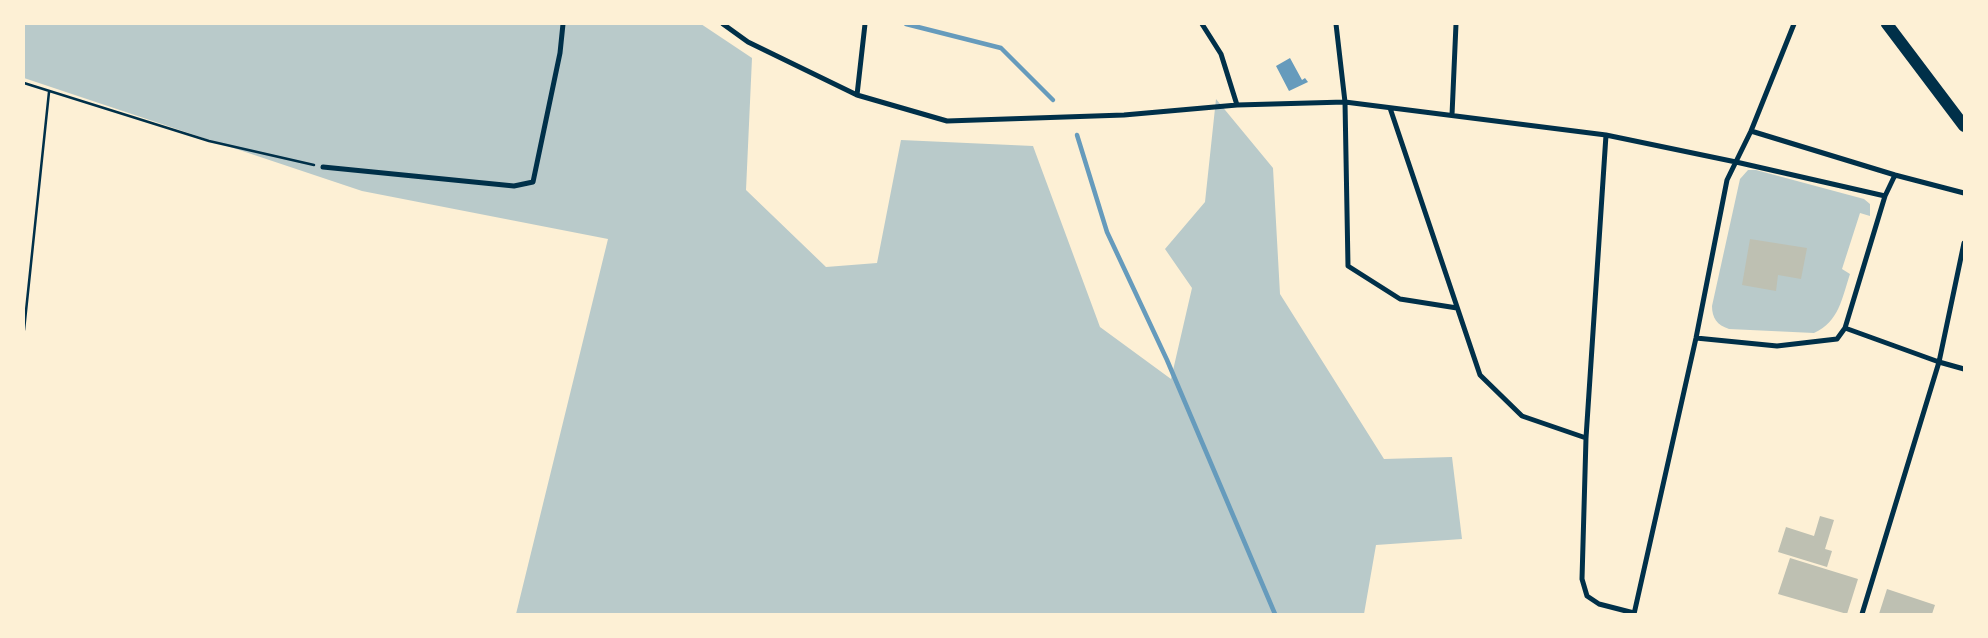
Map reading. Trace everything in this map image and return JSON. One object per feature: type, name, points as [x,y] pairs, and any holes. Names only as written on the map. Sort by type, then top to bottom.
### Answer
[{"type":"main road","points":[[1887,24],[1964,125]]},
{"type":"street","points":[[323,167],[514,186],[533,182],[560,53],[563,24]]},
{"type":"street","points":[[723,24],[748,42],[857,95],[947,121],[1124,115],[1237,105],[1345,102],[1606,135],[1885,196]]},
{"type":"street","points":[[857,95],[865,24]]},
{"type":"street","points":[[1202,24],[1221,54],[1237,105]]},
{"type":"street","points":[[1336,24],[1345,102],[1348,266],[1400,299],[1457,308]]},
{"type":"street","points":[[1452,115],[1456,24]]},
{"type":"street","points":[[1606,135],[1586,438],[1582,579],[1587,596],[1599,604],[1634,614],[1696,338],[1727,180],[1751,132],[1794,24]]},
{"type":"street","points":[[1390,108],[1480,375],[1522,416],[1586,438]]},
{"type":"street","points":[[1751,132],[1895,175],[1964,193]]},
{"type":"street","points":[[1696,338],[1777,346],[1837,339],[1845,328],[1885,196],[1895,175]]},
{"type":"street","points":[[1862,614],[1939,362],[1964,243]]},
{"type":"street","points":[[1845,328],[1939,362],[1964,369]]},
{"type":"path","points":[[24,83],[208,141],[323,167]]},
{"type":"path","points":[[24,330],[49,92]]},
{"type":"shaded area","points":[[24,24],[701,24],[752,58],[746,190],[826,267],[877,263],[901,140],[1033,146],[1100,327],[1171,379],[1192,288],[1165,249],[1205,202],[1216,99],[1273,168],[1280,294],[1384,459],[1452,457],[1462,539],[1376,545],[1364,614],[516,614],[608,239],[362,191],[24,78]]},
{"type":"shaded area","points":[[1748,170],[1756,170],[1864,199],[1870,204],[1870,216],[1860,213],[1842,269],[1850,274],[1842,300],[1829,323],[1814,333],[1729,329],[1718,323],[1714,317],[1712,306],[1740,179]]},
{"type":"water","points":[[1290,58],[1302,80],[1305,78],[1308,82],[1289,91],[1276,66]]},
{"type":"building","points":[[1750,239],[1807,248],[1801,279],[1778,275],[1776,291],[1742,285]]},
{"type":"building","points":[[1820,516],[1834,520],[1825,549],[1832,551],[1827,567],[1778,552],[1786,527],[1814,536]]},
{"type":"building","points":[[1790,558],[1858,579],[1847,614],[1778,594]]},
{"type":"building","points":[[1887,589],[1935,605],[1932,614],[1879,614]]},
{"type":"waterway","points":[[906,24],[1001,48],[1053,100]]},
{"type":"waterway","points":[[1077,135],[1107,232],[1167,360],[1275,614]]}]
